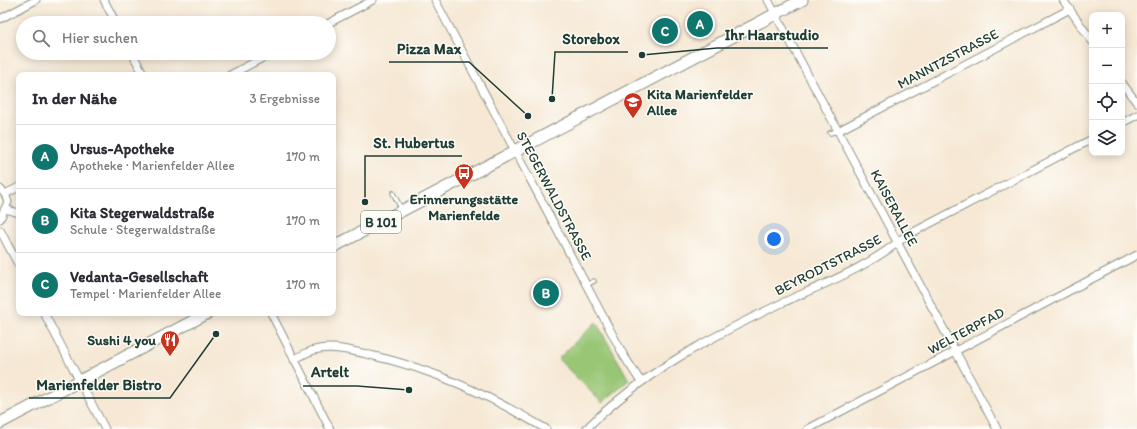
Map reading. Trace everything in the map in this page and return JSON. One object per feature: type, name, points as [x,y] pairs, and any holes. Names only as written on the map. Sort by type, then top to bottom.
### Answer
[{"type":"main road","name":"B 101","points":[[336,245],[802,0]]},
{"type":"main road","points":[[0,423],[202,316]]},
{"type":"street","points":[[0,19],[36,0]]},
{"type":"street","points":[[104,0],[112,16]]},
{"type":"street","points":[[336,19],[373,0]]},
{"type":"street","name":"STEGERWALDSTRASSE","points":[[435,0],[624,356],[640,382]]},
{"type":"street","name":"KAISERALLEE","points":[[768,0],[997,429]]},
{"type":"street","points":[[1063,0],[1089,37]]},
{"type":"street","name":"MANNTZSTRASSE","points":[[838,131],[1070,10]]},
{"type":"street","points":[[136,60],[142,72]]},
{"type":"street","points":[[236,72],[259,60]]},
{"type":"street","points":[[1123,84],[1137,103]]},
{"type":"street","points":[[1125,121],[1137,115]]},
{"type":"street","name":"BEYRODTSTRASSE","points":[[586,429],[640,382],[693,348],[831,281],[891,249],[904,237],[1089,141]]},
{"type":"street","points":[[0,219],[8,202],[3,192],[16,188]]},
{"type":"street","points":[[6,209],[16,212]]},
{"type":"street","points":[[0,230],[16,260]]},
{"type":"street","name":"WELTERPFAD","points":[[808,429],[1137,255]]},
{"type":"street","points":[[46,316],[105,429]]},
{"type":"street","points":[[272,316],[330,429]]},
{"type":"street","points":[[294,360],[311,351],[324,348],[355,351],[388,359],[431,372],[480,392],[546,429]]},
{"type":"lane","points":[[830,134],[838,131]]},
{"type":"lane","points":[[394,192],[403,211]]},
{"type":"lane","points":[[586,285],[594,281]]},
{"type":"green space","points":[[596,322],[629,380],[602,403],[558,359]]},
{"type":"place","name":"Ursus-Apotheke","points":[[700,24]]},
{"type":"place","name":"Vedanta-Gesellschaft","points":[[665,31]]},
{"type":"place","name":"Ihr Haarstudio","points":[[642,55]]},
{"type":"place","name":"Storebox","points":[[552,99]]},
{"type":"place","name":"Pizza Max","points":[[528,116]]},
{"type":"place","name":"Kita Marienfelder Allee","points":[[633,119]]},
{"type":"place","name":"Erinnerungsstätte Marienfelde","points":[[464,190]]},
{"type":"place","name":"St. Hubertus","points":[[365,202]]},
{"type":"place","name":"Kita Stegerwaldstraße","points":[[546,293]]},
{"type":"place","name":"Marienfelder Bistro","points":[[216,334]]},
{"type":"place","name":"Sushi 4 you","points":[[170,357]]},
{"type":"place","name":"Artelt","points":[[409,390]]}]
